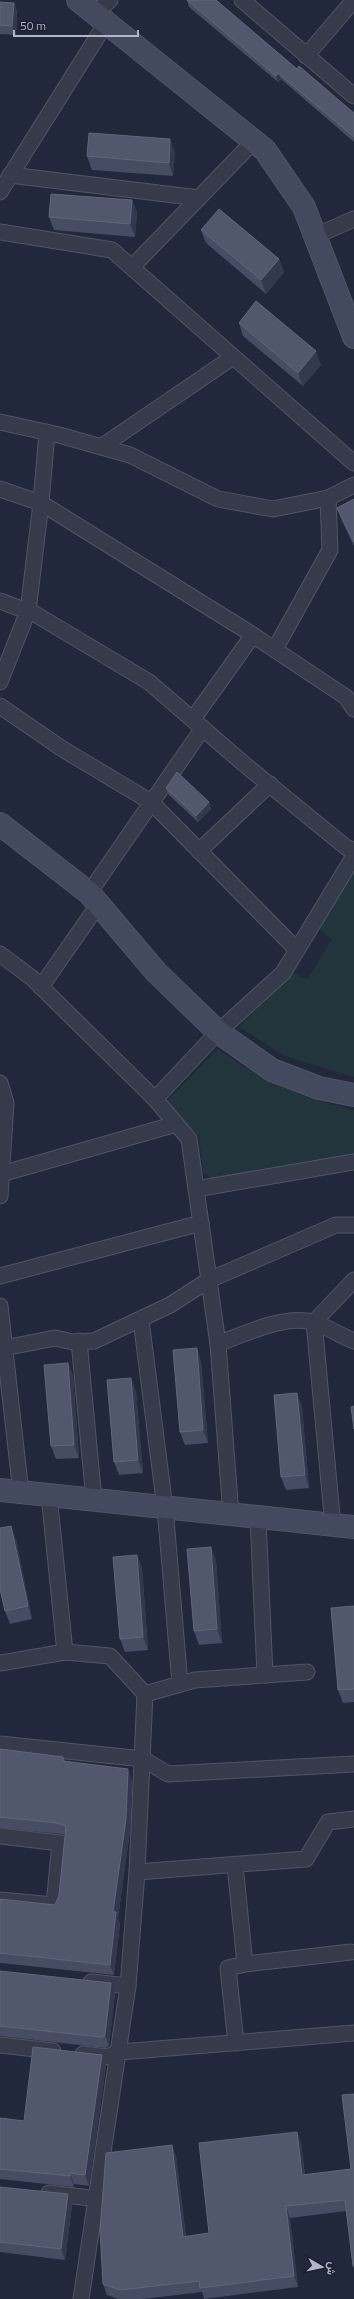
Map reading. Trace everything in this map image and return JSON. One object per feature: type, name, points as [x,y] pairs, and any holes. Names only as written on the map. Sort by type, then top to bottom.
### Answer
[{"type":"main road","points":[[78,0],[103,12],[265,150],[304,207],[354,337]]},
{"type":"main road","points":[[0,824],[93,899],[156,972],[218,1032],[272,1070],[319,1088],[354,1095]]},
{"type":"main road","points":[[11,1492],[344,1526],[354,1531]]},
{"type":"street","points":[[242,0],[354,96]]},
{"type":"street","points":[[306,56],[354,0]]},
{"type":"street","points":[[0,192],[103,12]]},
{"type":"street","points":[[132,267],[254,141]]},
{"type":"street","points":[[10,176],[199,198]]},
{"type":"street","points":[[315,236],[354,220]]},
{"type":"street","points":[[0,232],[112,250],[354,463]]},
{"type":"street","points":[[101,447],[233,357]]},
{"type":"street","points":[[0,422],[47,432],[130,455],[218,499],[273,508],[328,498],[354,485]]},
{"type":"street","points":[[0,682],[28,611],[41,503],[47,432]]},
{"type":"street","points":[[0,489],[41,503],[275,649],[346,697],[354,709]]},
{"type":"street","points":[[275,649],[330,550],[328,498]]},
{"type":"street","points":[[0,601],[28,611],[149,682],[347,848],[354,850]]},
{"type":"street","points":[[42,987],[93,899],[253,635]]},
{"type":"street","points":[[0,706],[61,748],[152,802],[297,950]]},
{"type":"street","points":[[199,851],[270,784]]},
{"type":"street","points":[[155,1099],[218,1032],[283,973],[354,856]]},
{"type":"street","points":[[0,954],[42,987],[155,1099],[189,1139],[218,1344],[231,1515]]},
{"type":"street","points":[[0,1083],[6,1103],[0,1196]]},
{"type":"street","points":[[1,1174],[176,1124]]},
{"type":"street","points":[[196,1189],[354,1162]]},
{"type":"street","points":[[0,1276],[201,1223]]},
{"type":"street","points":[[4,1348],[55,1338],[94,1341],[142,1320],[170,1305],[209,1280],[336,1225],[354,1225]]},
{"type":"street","points":[[314,1322],[354,1280]]},
{"type":"street","points":[[0,1306],[4,1348],[11,1492]]},
{"type":"street","points":[[142,1320],[165,1508],[180,1684]]},
{"type":"street","points":[[218,1344],[275,1324],[294,1320],[314,1322],[354,1341]]},
{"type":"street","points":[[314,1322],[344,1526]]},
{"type":"street","points":[[79,1341],[94,1500]]},
{"type":"street","points":[[49,1495],[65,1652]]},
{"type":"street","points":[[258,1518],[265,1675]]},
{"type":"street","points":[[0,1663],[65,1652],[110,1656],[145,1694],[137,1872],[128,1986],[120,2052],[98,2199],[81,2299]]},
{"type":"street","points":[[145,1694],[195,1680],[307,1672]]},
{"type":"street","points":[[0,1744],[142,1759],[168,1774],[354,1764]]},
{"type":"street","points":[[137,1872],[306,1860],[328,1822],[354,1819]]},
{"type":"street","points":[[0,1836],[60,1842],[54,1905],[0,1900]]},
{"type":"street","points":[[235,1865],[245,1964]]},
{"type":"street","points":[[236,2043],[228,1968],[245,1964],[351,1952]]},
{"type":"street","points":[[76,1980],[128,1986]]},
{"type":"street","points":[[0,2045],[106,2057],[120,2052],[354,2033]]},
{"type":"street","points":[[38,2192],[98,2199]]},
{"type":"shaded area","points":[[354,865],[354,1077],[285,1056],[239,1027],[292,972],[307,980],[332,939],[317,927]]},
{"type":"shaded area","points":[[218,1049],[250,1070],[282,1087],[317,1100],[354,1110],[354,1155],[216,1181],[203,1173],[199,1136],[165,1103]]},
{"type":"building","points":[[187,0],[216,0],[297,69],[299,66],[354,113],[354,137],[278,73],[276,76]]},
{"type":"building","points":[[0,2],[14,3],[12,26],[0,25]]},
{"type":"building","points":[[89,133],[170,139],[169,163],[87,156]]},
{"type":"building","points":[[51,194],[132,200],[130,224],[49,217]]},
{"type":"building","points":[[219,209],[279,259],[261,280],[201,230]]},
{"type":"building","points":[[256,301],[316,351],[298,373],[239,323]]},
{"type":"building","points":[[354,499],[354,542],[337,508]]},
{"type":"building","points":[[177,772],[209,802],[196,816],[166,788]]},
{"type":"building","points":[[197,1348],[203,1430],[180,1432],[173,1350]]},
{"type":"building","points":[[68,1363],[74,1445],[51,1446],[44,1365]]},
{"type":"building","points":[[131,1378],[138,1460],[114,1462],[107,1380]]},
{"type":"building","points":[[297,1393],[305,1475],[281,1477],[274,1395]]},
{"type":"building","points":[[354,1406],[354,1429],[351,1407]]},
{"type":"building","points":[[11,1526],[28,1606],[5,1611],[0,1589],[0,1528]]},
{"type":"building","points":[[211,1547],[217,1629],[194,1631],[187,1549]]},
{"type":"building","points":[[137,1555],[143,1637],[120,1639],[113,1557]]},
{"type":"building","points":[[354,1606],[354,1689],[338,1690],[331,1608]]},
{"type":"building","points":[[0,1749],[63,1757],[63,1761],[128,1769],[126,1819],[113,1912],[116,1912],[110,1965],[0,1953],[0,1899],[55,1905],[59,1895],[66,1826],[57,1823],[0,1817]]},
{"type":"building","points":[[0,1971],[111,1983],[105,2035],[101,2037],[0,2026]]},
{"type":"building","points":[[33,2047],[102,2055],[85,2175],[70,2173],[70,2176],[0,2169],[0,2118],[24,2121]]},
{"type":"building","points":[[354,2094],[354,2266],[345,2200],[286,2206],[294,2276],[200,2288],[199,2281],[120,2290],[103,2284],[100,2231],[106,2153],[172,2145],[183,2237],[209,2233],[199,2143],[297,2132],[302,2175],[351,2169],[342,2095]]},
{"type":"building","points":[[0,2187],[68,2194],[61,2249],[0,2242]]}]
